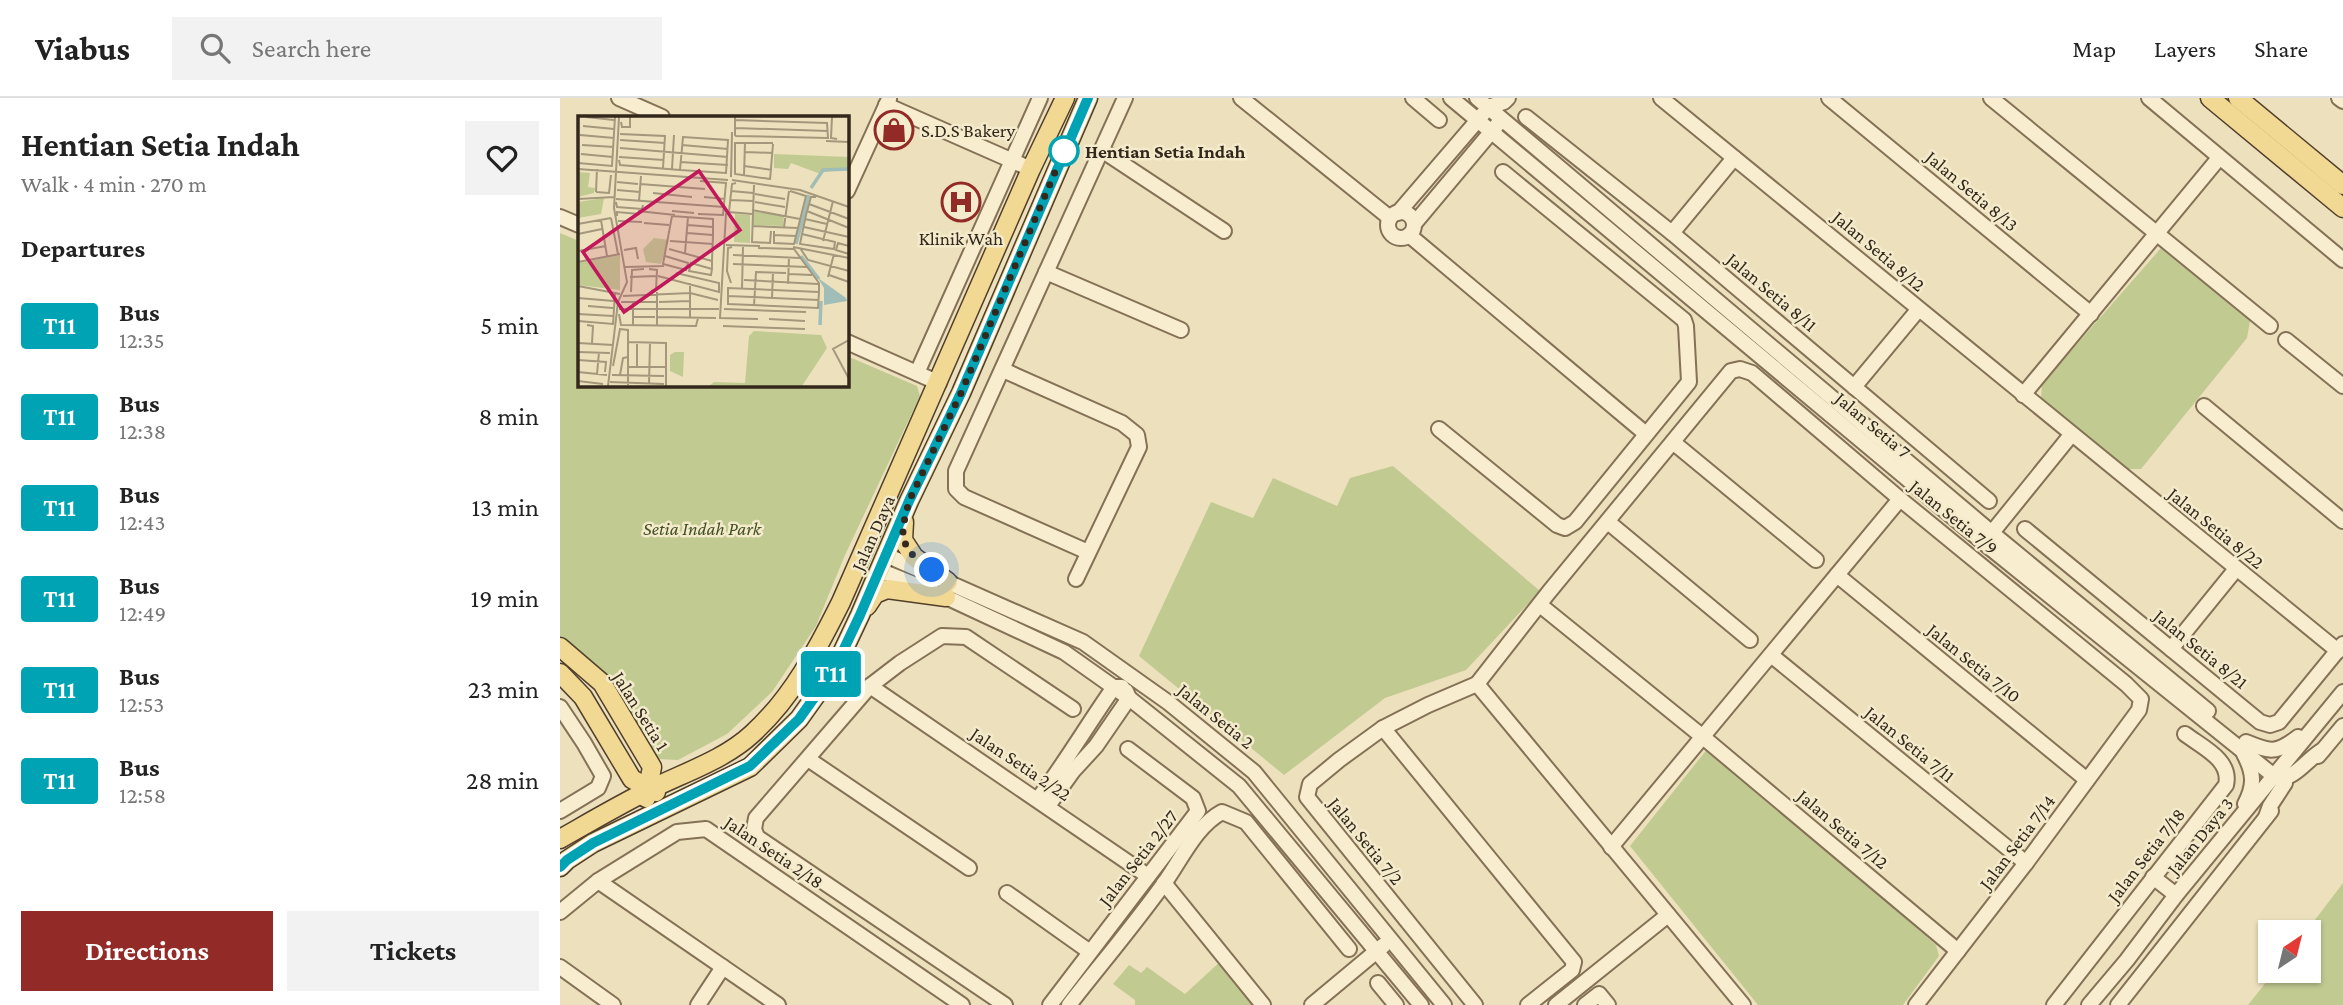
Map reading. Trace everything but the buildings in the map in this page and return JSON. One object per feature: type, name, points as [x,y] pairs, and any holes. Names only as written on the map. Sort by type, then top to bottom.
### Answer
[{"type":"main road","name":"Jalan Daya","points":[[560,839],[649,790],[722,755],[751,736],[776,710],[811,659],[841,602],[1031,169],[1065,98]]},
{"type":"main road","name":"Jalan Daya","points":[[560,867],[593,843],[750,766],[799,719],[834,670],[860,615],[880,560],[961,393],[1088,98]]},
{"type":"main road","points":[[2210,98],[2343,208]]},
{"type":"main road","points":[[2238,98],[2343,185]]},
{"type":"main road","points":[[1045,196],[1039,179],[1031,169],[1048,163],[1063,153]]},
{"type":"main road","points":[[909,501],[903,526],[903,540],[914,557],[947,590]]},
{"type":"main road","points":[[841,602],[864,565],[880,560],[873,542],[879,514]]},
{"type":"main road","points":[[860,615],[875,594],[887,589],[947,590]]},
{"type":"main road","name":"Jalan Setia 1","points":[[560,647],[602,683],[652,767],[649,790]]},
{"type":"main road","points":[[560,673],[583,697],[632,779],[663,795],[677,795],[714,785]]},
{"type":"main road","points":[[642,749],[653,765],[664,770],[674,771],[701,765]]},
{"type":"main road","points":[[604,814],[621,787],[622,761]]},
{"type":"main road","points":[[593,843],[644,804],[649,790]]},
{"type":"street","points":[[619,98],[636,102],[660,116]]},
{"type":"street","points":[[917,373],[1040,98]]},
{"type":"street","points":[[1088,552],[964,497],[956,489],[956,471],[1125,98]]},
{"type":"street","points":[[1241,98],[1394,216],[1410,216],[1411,229],[1646,434]]},
{"type":"street","points":[[1413,98],[1439,120]]},
{"type":"street","name":"Jalan Setia 7","points":[[1451,98],[2279,775]]},
{"type":"street","name":"Jalan Setia 8/12","points":[[1661,98],[2071,435]]},
{"type":"street","name":"Jalan Setia 8/13","points":[[1829,98],[2091,314]]},
{"type":"street","points":[[1992,98],[2270,326]]},
{"type":"street","points":[[2150,98],[2338,256]]},
{"type":"street","points":[[2339,98],[2343,101]]},
{"type":"street","points":[[1506,100],[1502,119],[1402,238],[1394,236],[1389,230],[1394,216],[1478,120],[1482,103],[1506,100]]},
{"type":"street","points":[[849,187],[888,102],[1031,169]]},
{"type":"street","name":"Jalan Setia 7","points":[[1482,103],[1988,538]]},
{"type":"street","name":"Jalan Setia 8/11","points":[[1527,117],[1672,233],[1989,501]]},
{"type":"street","points":[[1456,145],[1471,157]]},
{"type":"street","points":[[1103,151],[1224,231]]},
{"type":"street","points":[[1672,233],[1734,158]]},
{"type":"street","points":[[2023,396],[2219,158]]},
{"type":"street","points":[[1440,429],[1557,525],[1565,528],[1575,522],[1688,386],[1684,320],[1503,173]]},
{"type":"street","points":[[560,216],[578,225]]},
{"type":"street","points":[[1046,272],[1181,330]]},
{"type":"street","points":[[1854,387],[1918,310]]},
{"type":"street","points":[[2286,340],[2343,386]]},
{"type":"street","points":[[849,343],[939,383]]},
{"type":"street","name":"Jalan Setia 7/9","points":[[1674,443],[1731,371],[1740,369],[1752,373],[2141,699]]},
{"type":"street","points":[[1003,370],[1122,423],[1137,435],[1139,447],[1076,579]]},
{"type":"street","points":[[2204,406],[2343,522]]},
{"type":"street","points":[[1988,538],[2071,435]]},
{"type":"street","name":"Jalan Setia 8/22","points":[[2071,435],[2236,569],[2340,648]]},
{"type":"street","points":[[1743,1005],[1476,684],[1674,443],[1816,560]]},
{"type":"street","points":[[1612,847],[1900,499]]},
{"type":"street","points":[[1608,522],[1750,640]]},
{"type":"street","name":"Jalan Setia 8/21","points":[[2025,529],[2260,722],[2270,725],[2279,722],[2340,648]]},
{"type":"street","name":"Jalan Setia 2","points":[[880,560],[947,590],[1073,637],[1097,650],[1169,703],[1254,772],[1444,1005]]},
{"type":"street","points":[[2172,649],[2236,569]]},
{"type":"street","name":"Jalan Setia 7/10","points":[[1837,575],[2087,780]]},
{"type":"street","name":"Jalan Setia 2","points":[[947,590],[1064,653],[1123,690],[1239,786],[1421,1005]]},
{"type":"street","name":"Jalan Setia 7/12","points":[[1540,605],[1703,737],[1958,951]]},
{"type":"street","points":[[1005,1005],[757,836],[754,829],[756,818],[870,686],[942,636],[966,637],[1073,709]]},
{"type":"street","points":[[1043,803],[1086,759],[1105,734],[1123,690],[1114,669],[1097,650]]},
{"type":"street","name":"Jalan Setia 7/11","points":[[1771,655],[2026,863]]},
{"type":"street","name":"Jalan Setia 7/2","points":[[1475,1005],[1307,797],[1307,791],[1310,784],[1383,728],[1476,684]]},
{"type":"street","name":"Jalan Setia 2/22","points":[[870,686],[1148,876]]},
{"type":"street","points":[[1043,803],[1089,722],[1123,690],[1132,688],[1169,703]]},
{"type":"street","name":"Jalan Daya 3","points":[[2089,1005],[2237,820],[2279,775],[2343,692]]},
{"type":"street","name":"Jalan Setia 7/14","points":[[1916,1005],[2026,863],[2139,710],[2141,699]]},
{"type":"street","points":[[560,707],[603,776],[598,788],[560,811]]},
{"type":"street","points":[[2237,820],[2249,796],[2253,779],[2244,746],[2265,750],[2284,748],[2319,721]]},
{"type":"street","points":[[1089,722],[1105,734]]},
{"type":"street","name":"Jalan Daya 3","points":[[2120,1005],[2266,817],[2343,726]]},
{"type":"street","points":[[1383,728],[1574,962],[1572,970],[1528,1005]]},
{"type":"street","name":"Jalan Setia 7/18","points":[[2054,1005],[2222,790],[2228,778],[2221,761],[2185,734]]},
{"type":"street","name":"Jalan Setia 2/27","points":[[1050,1005],[1198,811],[1194,798],[1128,749]]},
{"type":"street","points":[[2266,817],[2270,806],[2283,788],[2279,775],[2292,776],[2311,757],[2323,750]]},
{"type":"street","points":[[808,758],[969,868]]},
{"type":"street","points":[[1069,1005],[1164,883],[1192,841],[1212,817],[1222,812],[1246,821],[1349,950]]},
{"type":"street","name":"Jalan Setia 2/18","points":[[560,912],[598,881],[677,832],[706,829],[961,1005]]},
{"type":"street","points":[[2153,877],[2176,895]]},
{"type":"street","points":[[598,881],[778,1005]]},
{"type":"street","points":[[1164,883],[1264,1005]]},
{"type":"street","points":[[1007,894],[1090,953]]},
{"type":"street","points":[[1556,1005],[1668,915]]},
{"type":"street","points":[[1312,1005],[1390,940]]},
{"type":"street","points":[[2099,1005],[2127,960]]},
{"type":"street","points":[[560,967],[612,1005]]},
{"type":"street","points":[[698,1005],[723,967]]},
{"type":"street","points":[[1378,983],[1396,1005]]},
{"type":"street","points":[[1585,1005],[1604,999]]},
{"type":"green space","name":"Setia Indah Park","points":[[560,233],[578,241],[578,387],[849,387],[849,357],[917,386],[920,396],[845,555],[816,626],[772,692],[727,734],[678,760],[658,759],[605,676],[560,638]]},
{"type":"green space","points":[[2161,248],[2250,321],[2247,338],[2141,469],[2124,469],[2041,400],[2042,384]]},
{"type":"green space","points":[[1393,466],[1540,591],[1466,670],[1385,698],[1284,775],[1139,656],[1211,502],[1253,518],[1273,478],[1337,506],[1350,478]]},
{"type":"green space","points":[[1708,748],[1936,945],[1939,956],[1903,1005],[1758,1005],[1630,846]]},
{"type":"green space","points":[[2343,883],[2343,1005],[2248,1005],[2265,984],[2321,983],[2321,920],[2315,920]]},
{"type":"green space","points":[[1222,960],[1254,1005],[1135,1005],[1135,1000],[1113,984],[1129,965],[1141,973],[1147,967],[1185,994]]},
{"type":"bus line","name":"T11","points":[[560,867],[593,843],[750,766],[799,719],[834,670],[909,501],[961,393],[1088,98]]},
{"type":"place","name":"S.D.S Bakery","points":[[894,130]]},
{"type":"place","name":"Hentian Setia Indah","points":[[1064,151]]},
{"type":"place","name":"Klinik Wah","points":[[961,202]]},
{"type":"route","points":[[932,570],[914,557],[903,540],[903,526],[909,501],[961,393],[1064,151]]}]
